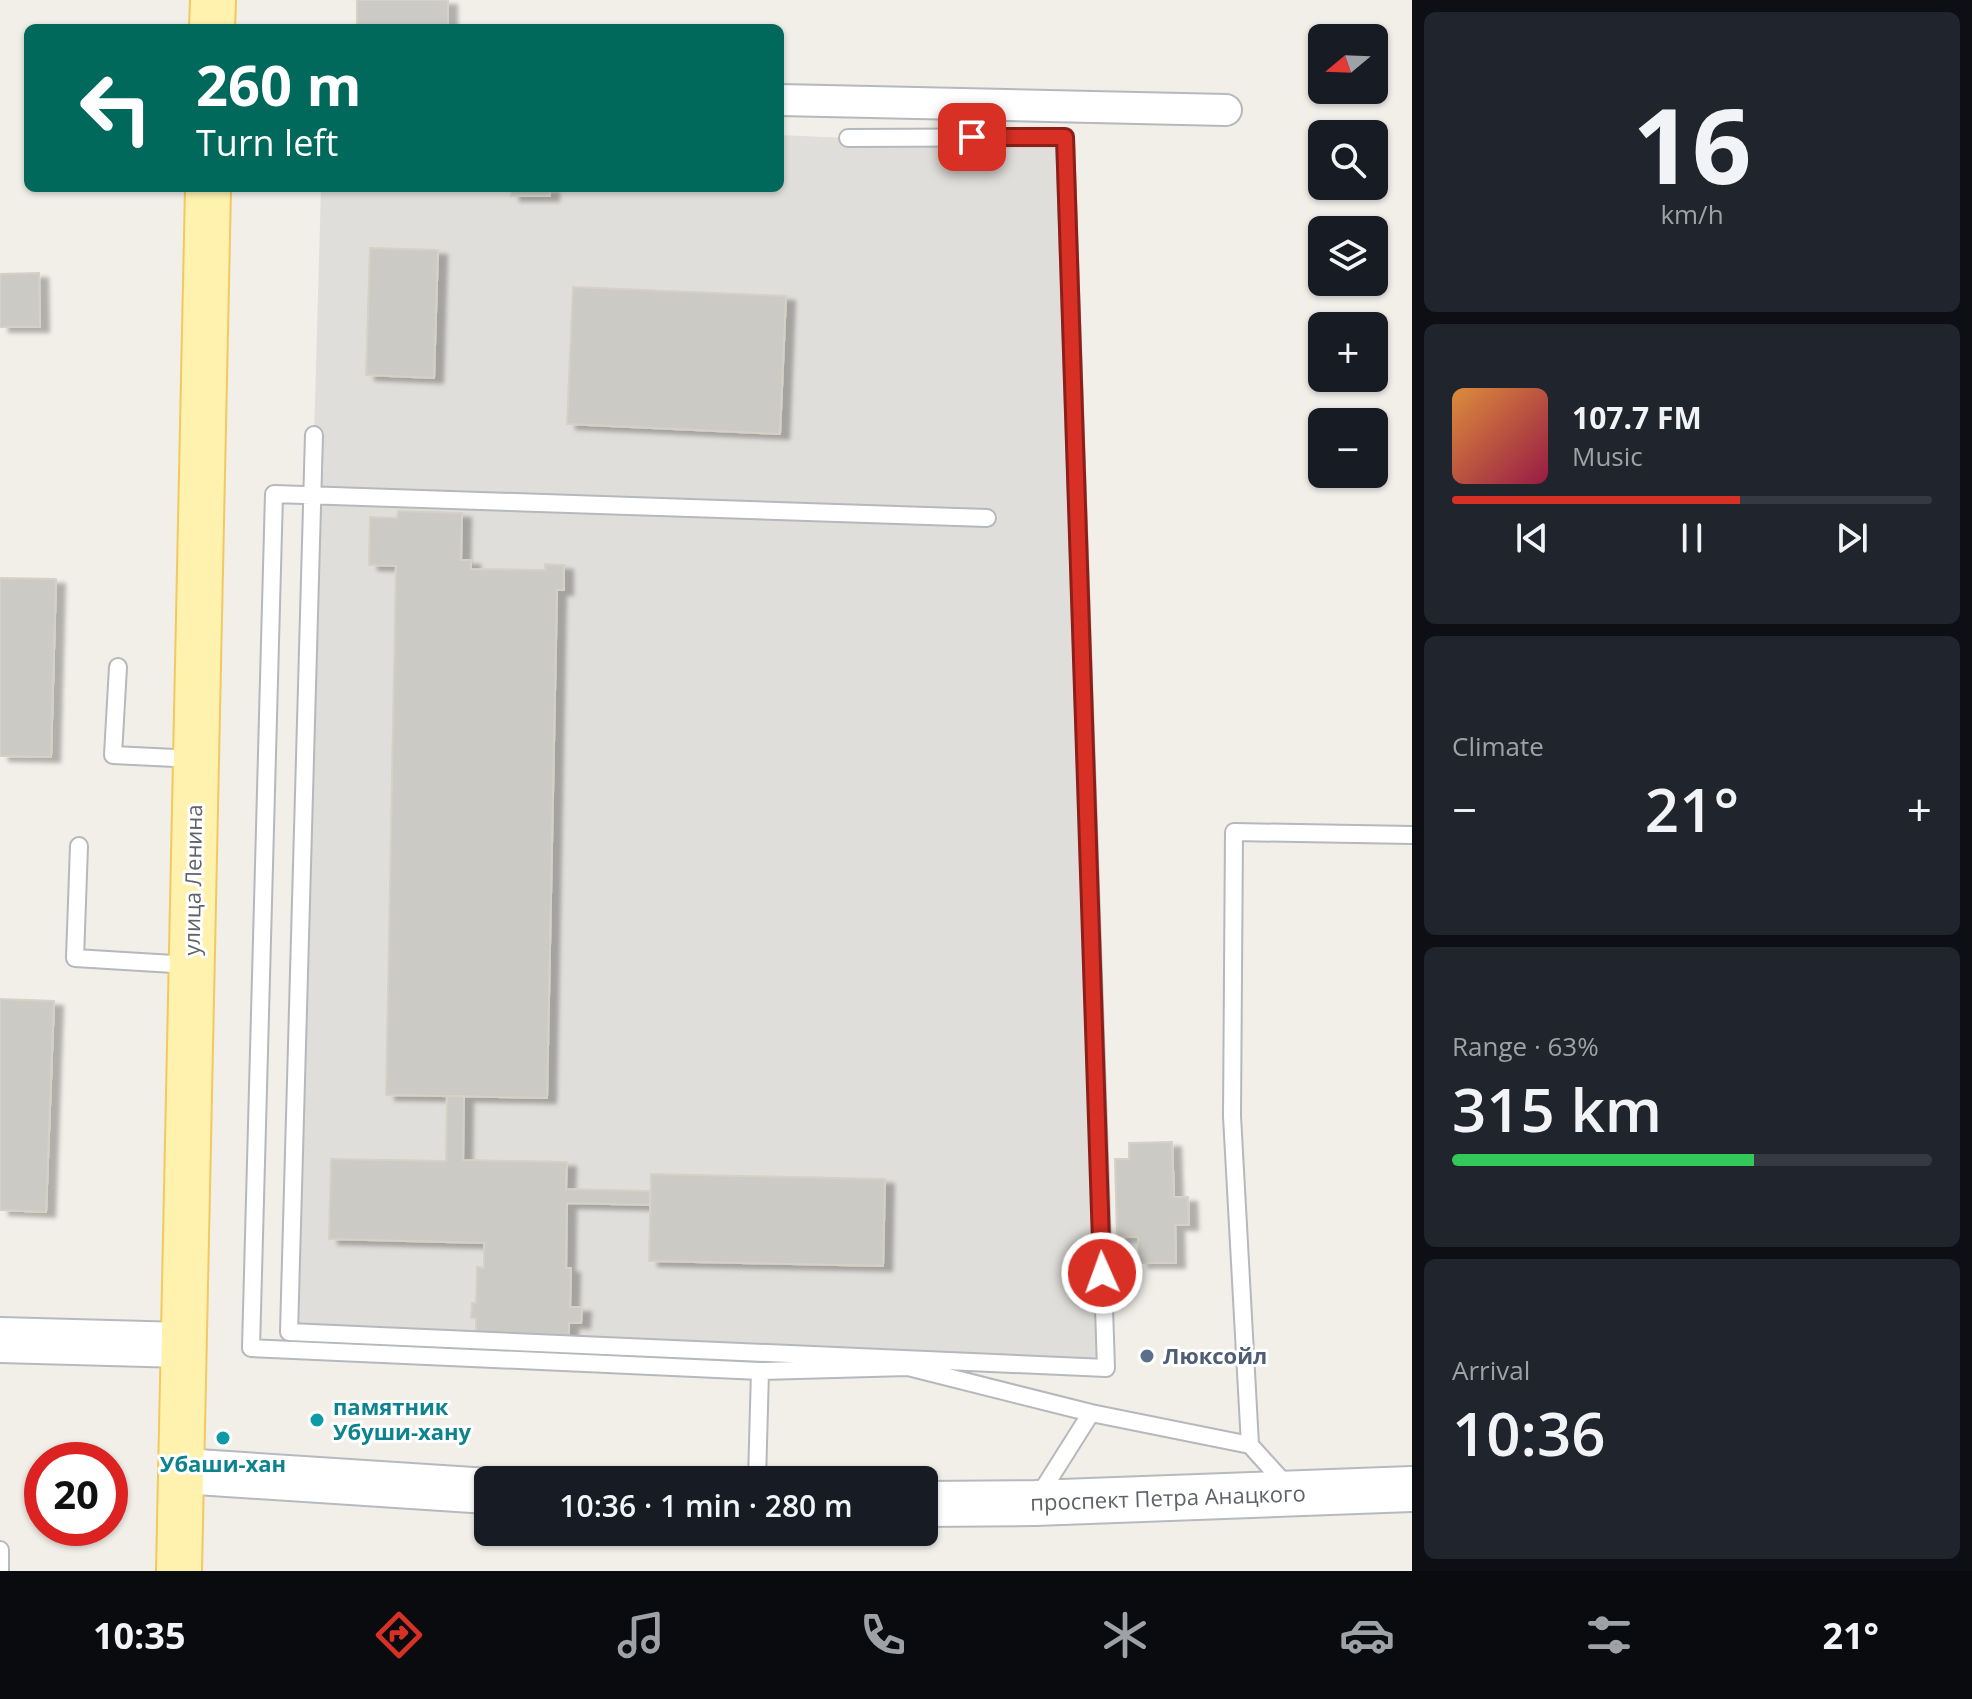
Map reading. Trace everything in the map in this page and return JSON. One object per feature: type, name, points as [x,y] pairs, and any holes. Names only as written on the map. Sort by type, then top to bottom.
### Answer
[{"type":"main road","points":[[212,24],[213,0]]},
{"type":"main road","name":"улица Ленина","points":[[179,1571],[208,192]]},
{"type":"main road","points":[[0,1340],[183,1345]]},
{"type":"main road","points":[[182,1471],[474,1490]]},
{"type":"main road","name":"проспект Петра Анацкого","points":[[938,1504],[1412,1489]]},
{"type":"street","points":[[784,100],[1226,110]]},
{"type":"lane","points":[[314,435],[289,1332],[1106,1368],[1065,137],[848,138]]},
{"type":"lane","points":[[987,518],[274,494],[251,1348],[760,1371],[908,1367],[1091,1413],[1250,1445],[1294,1494]]},
{"type":"lane","points":[[118,667],[113,755],[196,759]]},
{"type":"lane","points":[[1250,1445],[1232,1116],[1234,832],[1412,835]]},
{"type":"lane","points":[[79,846],[75,958],[191,965]]},
{"type":"lane","points":[[757,1466],[760,1371]]},
{"type":"lane","points":[[1035,1503],[1091,1413]]},
{"type":"lane","points":[[0,1550],[0,1571]]},
{"type":"shaded area","points":[[784,135],[848,138],[1065,137],[1106,1368],[289,1332],[321,192],[784,192]]},
{"type":"building","points":[[357,0],[448,0],[448,24],[357,24]]},
{"type":"building","points":[[511,192],[550,192],[550,196],[511,196]]},
{"type":"building","points":[[370,248],[438,250],[434,378],[366,375]]},
{"type":"building","points":[[39,273],[40,327],[0,327],[0,274]]},
{"type":"building","points":[[573,287],[786,296],[780,434],[567,424]]},
{"type":"building","points":[[398,511],[462,513],[461,560],[471,560],[471,569],[545,570],[545,564],[564,565],[564,590],[557,590],[547,1098],[386,1095],[396,566],[369,565],[370,517],[397,518]]},
{"type":"building","points":[[0,578],[56,579],[51,757],[0,756]]},
{"type":"building","points":[[0,999],[54,1001],[46,1212],[0,1210]]},
{"type":"building","points":[[447,1096],[464,1096],[463,1160],[567,1162],[566,1189],[650,1191],[650,1205],[567,1203],[566,1268],[571,1268],[570,1307],[582,1307],[581,1323],[569,1323],[569,1336],[476,1334],[476,1318],[471,1318],[472,1303],[476,1303],[477,1267],[484,1268],[484,1243],[329,1239],[331,1159],[446,1161]]},
{"type":"building","points":[[1172,1142],[1174,1197],[1188,1197],[1189,1225],[1175,1225],[1176,1263],[1139,1263],[1138,1237],[1117,1237],[1115,1159],[1129,1159],[1129,1143]]},
{"type":"building","points":[[651,1174],[885,1179],[883,1266],[649,1261]]},
{"type":"place","name":"Люксойл","points":[[1147,1356]]},
{"type":"place","name":"памятник Убуши-хану","points":[[317,1420]]},
{"type":"place","name":"Убаши-хан","points":[[223,1438]]},
{"type":"route","points":[[972,137],[1065,137],[1102,1273]]}]
